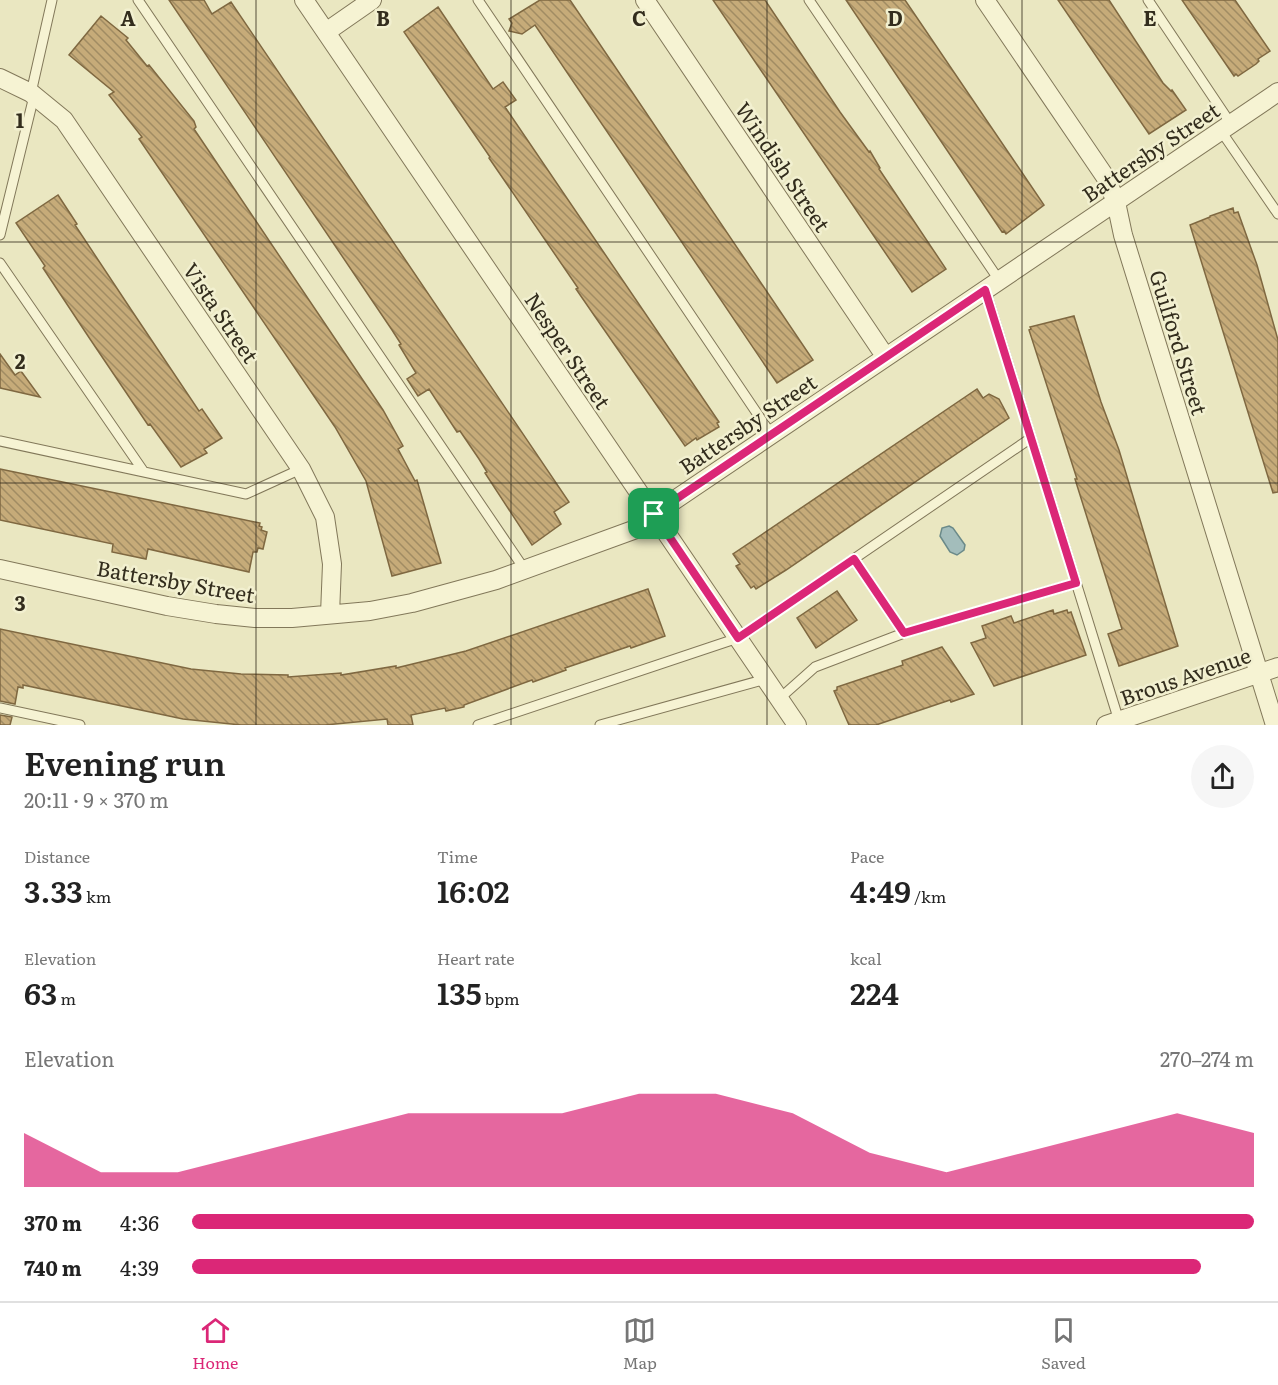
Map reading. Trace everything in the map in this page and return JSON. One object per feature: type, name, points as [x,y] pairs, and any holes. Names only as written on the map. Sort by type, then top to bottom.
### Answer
[{"type":"street","name":"Nesper Street","points":[[304,0],[797,725]]},
{"type":"street","points":[[326,32],[372,0]]},
{"type":"street","name":"Windish Street","points":[[645,0],[885,356]]},
{"type":"street","name":"Guilford Street","points":[[985,0],[1106,178],[1116,202],[1123,235],[1275,725]]},
{"type":"street","name":"Vista Street","points":[[0,78],[32,94],[64,120],[301,469],[325,517],[332,564],[330,614]]},
{"type":"street","name":"Battersby Street","points":[[0,569],[167,606],[216,614],[283,618],[370,611],[412,603],[496,580],[636,529],[654,514],[885,356],[1278,92]]},
{"type":"street","name":"Brous Avenue","points":[[1113,723],[1278,667]]},
{"type":"lane","points":[[0,236],[52,0]]},
{"type":"lane","points":[[138,0],[525,570]]},
{"type":"lane","points":[[478,0],[771,434]]},
{"type":"lane","points":[[809,0],[992,285],[1031,438],[1076,583],[1113,723]]},
{"type":"lane","points":[[1148,0],[1278,214]]},
{"type":"lane","points":[[0,263],[144,472]]},
{"type":"lane","points":[[478,725],[738,638],[1031,438]]},
{"type":"lane","points":[[0,441],[246,494],[301,469]]},
{"type":"lane","points":[[854,559],[904,633]]},
{"type":"lane","points":[[779,699],[815,667],[904,633],[1076,583]]},
{"type":"lane","points":[[600,725],[766,679]]},
{"type":"lane","points":[[0,708],[80,725]]},
{"type":"water","points":[[949,526],[965,545],[964,550],[957,555],[950,552],[940,536],[942,528]]},
{"type":"building","points":[[169,0],[204,0],[212,14],[231,2],[569,502],[554,512],[561,524],[532,545],[485,473],[487,472],[479,459],[460,431],[457,432],[429,389],[418,396],[407,379],[416,373],[399,345],[401,344]]},
{"type":"building","points":[[540,0],[570,0],[813,360],[777,383],[535,25],[522,34],[509,31],[512,23],[509,19]]},
{"type":"building","points":[[713,0],[765,0],[840,112],[870,151],[879,169],[946,269],[912,292]]},
{"type":"building","points":[[846,0],[905,0],[1044,205],[1006,234],[1002,232]]},
{"type":"building","points":[[1058,0],[1109,0],[1163,83],[1172,90],[1186,110],[1149,134]]},
{"type":"building","points":[[1182,0],[1235,0],[1270,51],[1258,59],[1256,64],[1238,76],[1236,74],[1234,76]]},
{"type":"building","points":[[438,7],[493,89],[503,82],[516,100],[505,107],[719,422],[717,423],[719,427],[685,446],[576,289],[578,288],[404,32]]},
{"type":"building","points":[[101,16],[128,38],[126,40],[194,121],[196,127],[194,129],[383,410],[403,446],[398,449],[415,481],[417,480],[441,563],[392,576],[366,481],[335,427],[139,139],[142,137],[109,95],[114,92],[69,55]]},
{"type":"building","points":[[58,195],[77,224],[75,225],[199,411],[202,409],[222,438],[204,449],[207,453],[181,467],[150,424],[148,425],[43,268],[45,266],[16,223]]},
{"type":"building","points":[[1233,208],[1234,213],[1238,212],[1257,265],[1278,340],[1278,492],[1273,493],[1190,225]]},
{"type":"building","points":[[1074,316],[1119,450],[1178,646],[1119,666],[1108,634],[1122,629],[1029,330],[1030,327]]},
{"type":"building","points":[[0,354],[15,375],[21,371],[40,397],[0,388]]},
{"type":"building","points":[[977,389],[983,398],[989,394],[999,399],[1009,418],[786,570],[756,589],[754,586],[751,588],[736,566],[740,564],[733,554]]},
{"type":"building","points":[[0,469],[260,523],[261,530],[267,532],[263,549],[258,548],[257,552],[253,552],[249,572],[148,549],[146,559],[112,552],[113,544],[0,520]]},
{"type":"building","points":[[648,589],[665,636],[565,668],[566,670],[533,682],[532,680],[464,705],[464,707],[446,711],[445,708],[411,715],[413,725],[388,725],[387,719],[325,725],[241,725],[183,719],[23,685],[23,688],[18,687],[15,704],[0,701],[0,629],[191,669],[241,674],[288,675],[288,677],[341,673],[341,675],[396,666],[396,668],[466,651]]},
{"type":"building","points":[[837,591],[857,620],[816,648],[797,618]]},
{"type":"building","points":[[1053,610],[1054,614],[1067,610],[1068,613],[1071,612],[1086,655],[994,686],[971,643],[986,638],[982,626],[1011,616],[1014,623]]},
{"type":"building","points":[[942,647],[974,694],[876,725],[849,725],[834,691],[837,687],[903,665],[902,661]]},
{"type":"building","points":[[0,715],[12,717],[10,725],[0,725]]},
{"type":"route","points":[[985,290],[1076,583],[904,633],[854,559],[738,638],[654,514],[985,290]]}]
